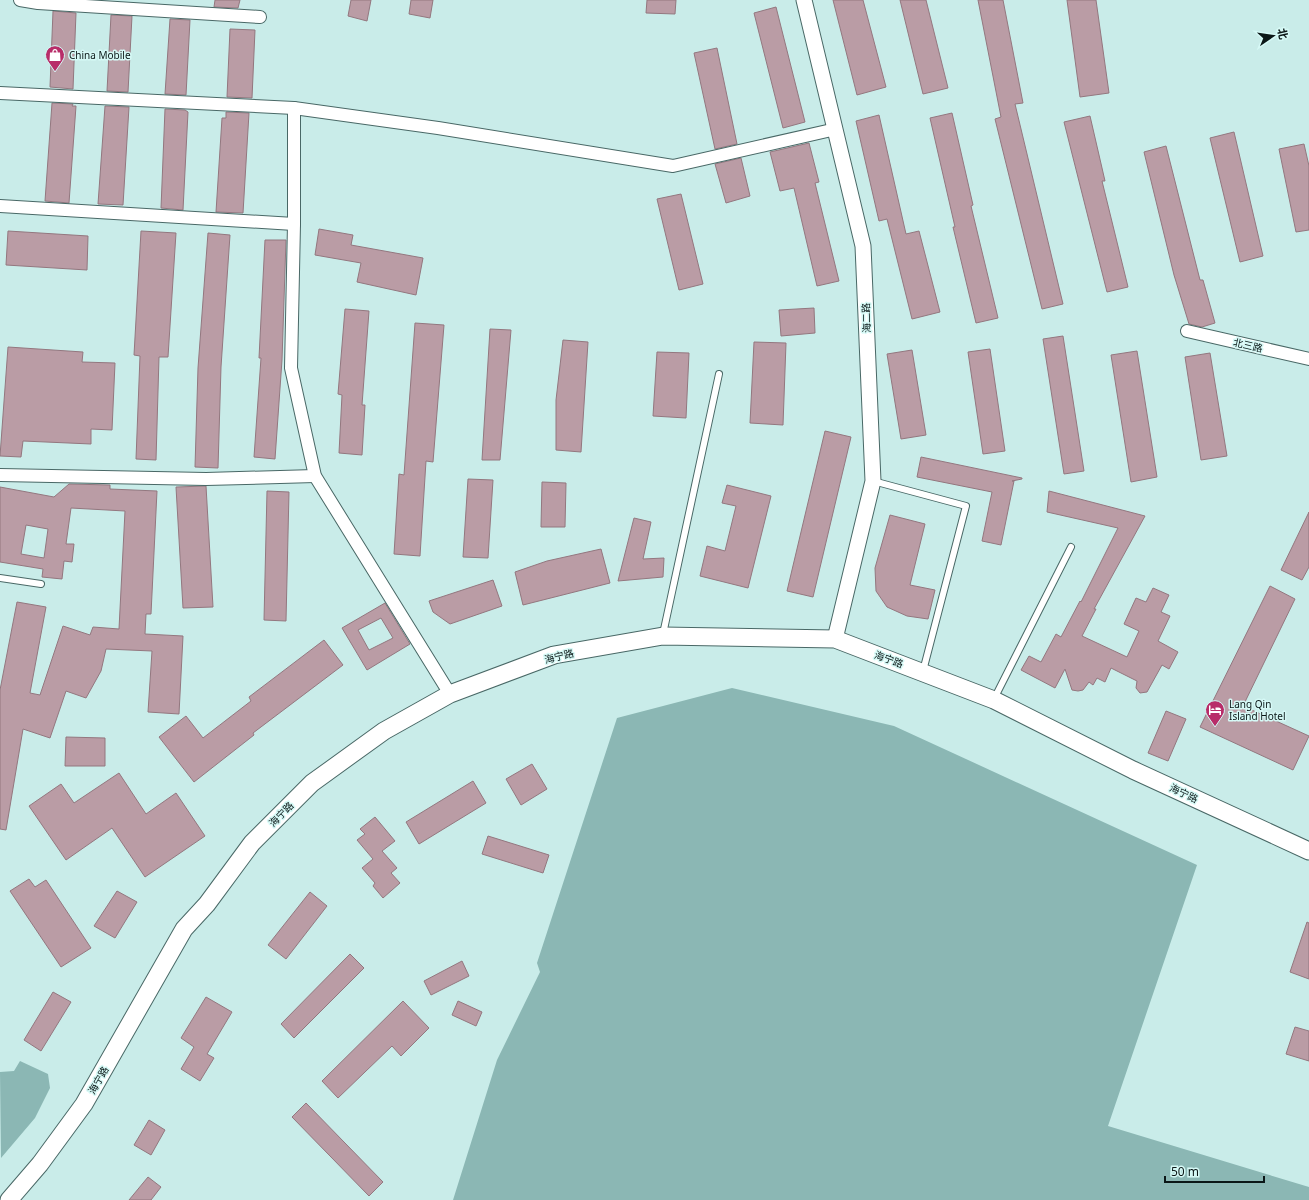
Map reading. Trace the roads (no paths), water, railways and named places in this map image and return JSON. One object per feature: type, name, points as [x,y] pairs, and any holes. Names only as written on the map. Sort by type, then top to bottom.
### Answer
[{"type":"main road","name":"海宁路","points":[[9,1200],[40,1164],[84,1104],[184,929],[207,904],[252,843],[312,783],[384,731],[450,694],[554,655],[663,636],[835,639],[994,700],[1133,770],[1309,851]]},
{"type":"street","points":[[20,0],[46,4],[260,17]]},
{"type":"street","name":"海二路","points":[[804,0],[863,246],[873,481],[835,639]]},
{"type":"street","points":[[0,93],[294,108],[438,128],[673,166],[836,129]]},
{"type":"street","points":[[294,108],[294,224],[291,368],[315,476],[450,694]]},
{"type":"street","points":[[0,206],[294,224]]},
{"type":"street","name":"北三路","points":[[1187,331],[1309,359]]},
{"type":"street","points":[[0,475],[206,479],[315,476]]},
{"type":"lane","points":[[663,636],[719,374]]},
{"type":"lane","points":[[873,481],[966,506],[923,672]]},
{"type":"lane","points":[[994,700],[1071,547]]},
{"type":"lane","points":[[0,578],[41,584]]},
{"type":"place","name":"China Mobile","points":[[55,72]]},
{"type":"place","name":"Lang Qin Island Hotel","points":[[1215,727]]}]
